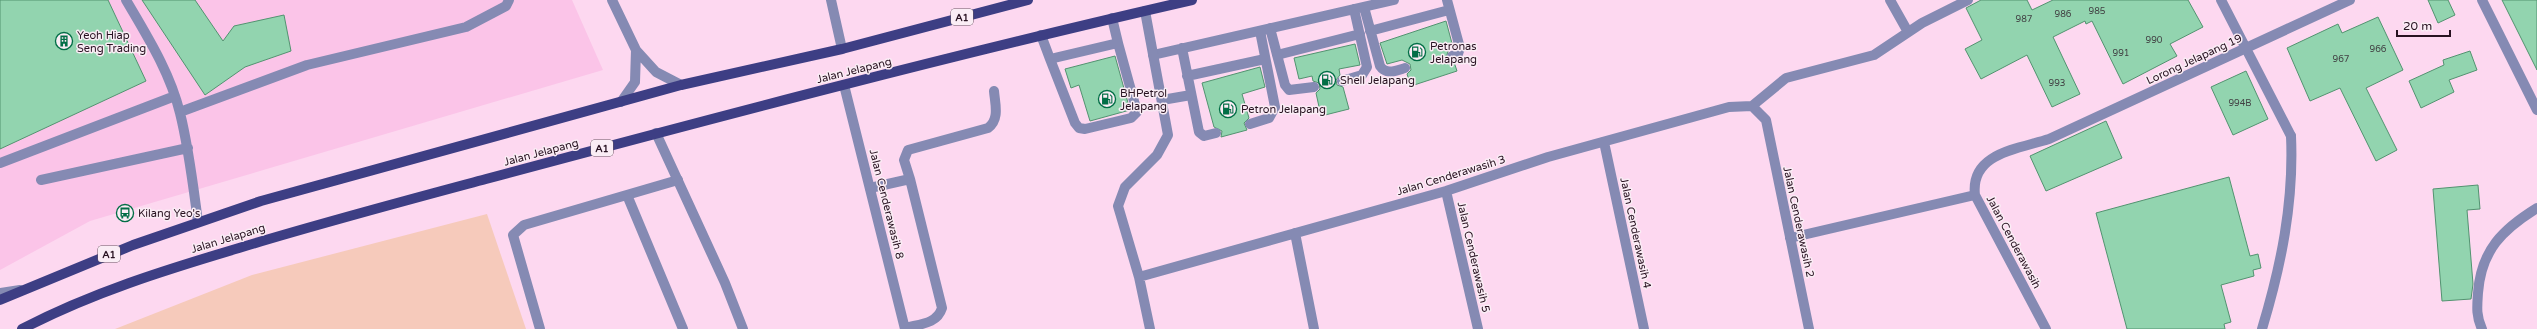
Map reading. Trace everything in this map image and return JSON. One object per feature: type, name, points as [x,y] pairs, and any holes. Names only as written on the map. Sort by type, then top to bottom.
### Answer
[{"type":"main road","name":"A1","points":[[0,300],[119,250],[268,199],[681,85],[842,49],[1028,0]]},
{"type":"main road","name":"Jalan Jelapang","points":[[22,329],[46,316],[149,275],[332,220],[656,133],[1041,35],[1192,0]]},
{"type":"street","points":[[126,0],[162,62],[175,96],[188,148],[198,222]]},
{"type":"street","points":[[180,112],[307,66],[466,27],[506,6],[509,0]]},
{"type":"street","points":[[612,0],[636,50],[656,72],[681,85]]},
{"type":"street","points":[[831,0],[842,49]]},
{"type":"street","points":[[1154,55],[1394,0]]},
{"type":"street","points":[[1447,0],[1460,48],[1458,54],[1452,56]]},
{"type":"street","points":[[1890,0],[1908,32]]},
{"type":"street","points":[[2221,0],[2291,136],[2290,208],[2271,299],[2262,329]]},
{"type":"street","name":"Lorong Jelapang 19","points":[[2049,139],[2350,0]]},
{"type":"street","points":[[2482,0],[2537,110]]},
{"type":"street","points":[[1752,106],[1786,78],[1874,55],[1908,32],[1964,2]]},
{"type":"street","points":[[1359,8],[1370,31],[1380,66],[1383,71],[1388,72],[1405,68]]},
{"type":"street","points":[[1342,81],[1362,75],[1366,72],[1360,34],[1359,8]]},
{"type":"street","points":[[1370,31],[1449,10]]},
{"type":"street","points":[[1145,11],[1168,135],[1157,155],[1125,187],[1118,206],[1139,277],[1150,329]]},
{"type":"street","points":[[1041,35],[1075,123],[1079,128],[1085,129],[1131,118],[1136,112],[1112,18]]},
{"type":"street","points":[[1265,30],[1277,55],[1285,85],[1289,90],[1314,87]]},
{"type":"street","points":[[1250,124],[1269,118],[1275,108],[1265,59],[1265,30]]},
{"type":"street","points":[[1277,55],[1360,34]]},
{"type":"street","points":[[1050,59],[1118,43]]},
{"type":"street","points":[[1182,48],[1200,135],[1204,136],[1216,133]]},
{"type":"street","points":[[621,102],[635,82],[636,50]]},
{"type":"street","points":[[1188,76],[1265,59]]},
{"type":"street","name":"Jalan Cenderawasih 8","points":[[844,85],[905,328]]},
{"type":"street","points":[[905,328],[933,321],[940,314],[942,308],[904,160],[908,150],[988,128],[994,124],[996,116],[994,91]]},
{"type":"street","points":[[1162,100],[1191,95]]},
{"type":"street","points":[[0,163],[175,96]]},
{"type":"street","name":"Jalan Cenderawasih 2","points":[[1752,106],[1766,120],[1809,329]]},
{"type":"street","name":"Jalan Cenderawasih 3","points":[[1139,277],[1446,191],[1604,142],[1729,107],[1752,106]]},
{"type":"street","points":[[656,133],[744,329]]},
{"type":"street","name":"Jalan Cenderawasih","points":[[2046,329],[1975,195],[1974,182],[1978,171],[1986,162],[1998,155],[2049,139]]},
{"type":"street","name":"Jalan Cenderawasih 4","points":[[1604,142],[1644,329]]},
{"type":"street","points":[[41,180],[188,148]]},
{"type":"street","points":[[870,188],[910,179]]},
{"type":"street","points":[[540,329],[516,252],[513,235],[516,229],[524,225],[678,180]]},
{"type":"street","name":"Jalan Cenderawasih 5","points":[[1446,191],[1478,329]]},
{"type":"street","points":[[627,195],[683,329]]},
{"type":"street","points":[[1790,238],[1975,195]]},
{"type":"street","points":[[2482,329],[2477,316],[2479,278],[2487,254],[2506,229],[2537,208]]},
{"type":"street","points":[[1295,233],[1314,329]]},
{"type":"street","points":[[0,293],[21,290]]},
{"type":"shaded area","points":[[0,0],[572,0],[603,70],[90,221],[0,270]]},
{"type":"shaded area","points":[[487,214],[526,329],[115,329],[252,275]]},
{"type":"building","name":"Yeoh Hiap Seng Trading","points":[[0,0],[108,0],[146,81],[0,149]]},
{"type":"building","points":[[142,0],[195,0],[223,41],[234,26],[284,15],[291,51],[245,67],[205,95]]},
{"type":"building","points":[[1981,0],[2027,0],[2032,10],[2053,0],[2188,0],[2203,27],[2170,44],[2177,56],[2123,84],[2092,21],[2086,24],[2085,21],[2053,37],[2080,94],[2052,107],[2027,55],[1981,79],[1965,49],[1982,40],[1966,8]]},
{"type":"building","points":[[2428,0],[2448,0],[2455,15],[2438,23]]},
{"type":"building","points":[[2502,0],[2537,0],[2537,70]]},
{"type":"building","points":[[2378,17],[2403,70],[2366,88],[2397,150],[2376,161],[2340,88],[2310,101],[2287,48],[2338,24],[2342,33]]},
{"type":"building","name":"Petronas Jelapang","points":[[1446,21],[1453,47],[1449,48],[1446,58],[1448,61],[1454,62],[1457,71],[1411,86],[1407,74],[1411,70],[1410,64],[1402,60],[1387,64],[1380,43]]},
{"type":"building","name":"Shell Jelapang","points":[[1355,44],[1360,65],[1339,69],[1340,75],[1336,80],[1337,85],[1343,87],[1349,109],[1321,116],[1316,93],[1320,89],[1319,83],[1313,81],[1312,76],[1299,79],[1294,58]]},
{"type":"building","points":[[2470,51],[2477,70],[2449,80],[2454,92],[2421,108],[2409,81],[2444,65],[2443,60]]},
{"type":"building","name":"BHPetrol Jelapang","points":[[1115,56],[1130,110],[1090,121],[1079,85],[1071,88],[1065,69]]},
{"type":"building","name":"Petron Jelapang","points":[[1260,67],[1265,87],[1242,94],[1249,118],[1244,123],[1247,130],[1221,137],[1222,131],[1214,127],[1202,83]]},
{"type":"building","points":[[2246,71],[2268,119],[2233,135],[2211,87]]},
{"type":"building","points":[[2106,121],[2122,158],[2046,191],[2030,156]]},
{"type":"building","points":[[2229,177],[2250,256],[2258,254],[2261,268],[2253,270],[2254,276],[2221,285],[2231,322],[2224,324],[2225,329],[2127,329],[2096,213]]},
{"type":"building","points":[[2478,185],[2480,209],[2467,210],[2473,284],[2471,299],[2442,301],[2433,189]]},
{"type":"place","name":"Yeoh Hiap Seng Trading","points":[[64,41]]},
{"type":"place","name":"Petronas Jelapang","points":[[1417,52]]},
{"type":"place","name":"Shell Jelapang","points":[[1327,80]]},
{"type":"place","name":"BHPetrol Jelapang","points":[[1107,99]]},
{"type":"place","name":"Petron Jelapang","points":[[1228,109]]},
{"type":"place","name":"Kilang Yeo's","points":[[125,213]]}]
